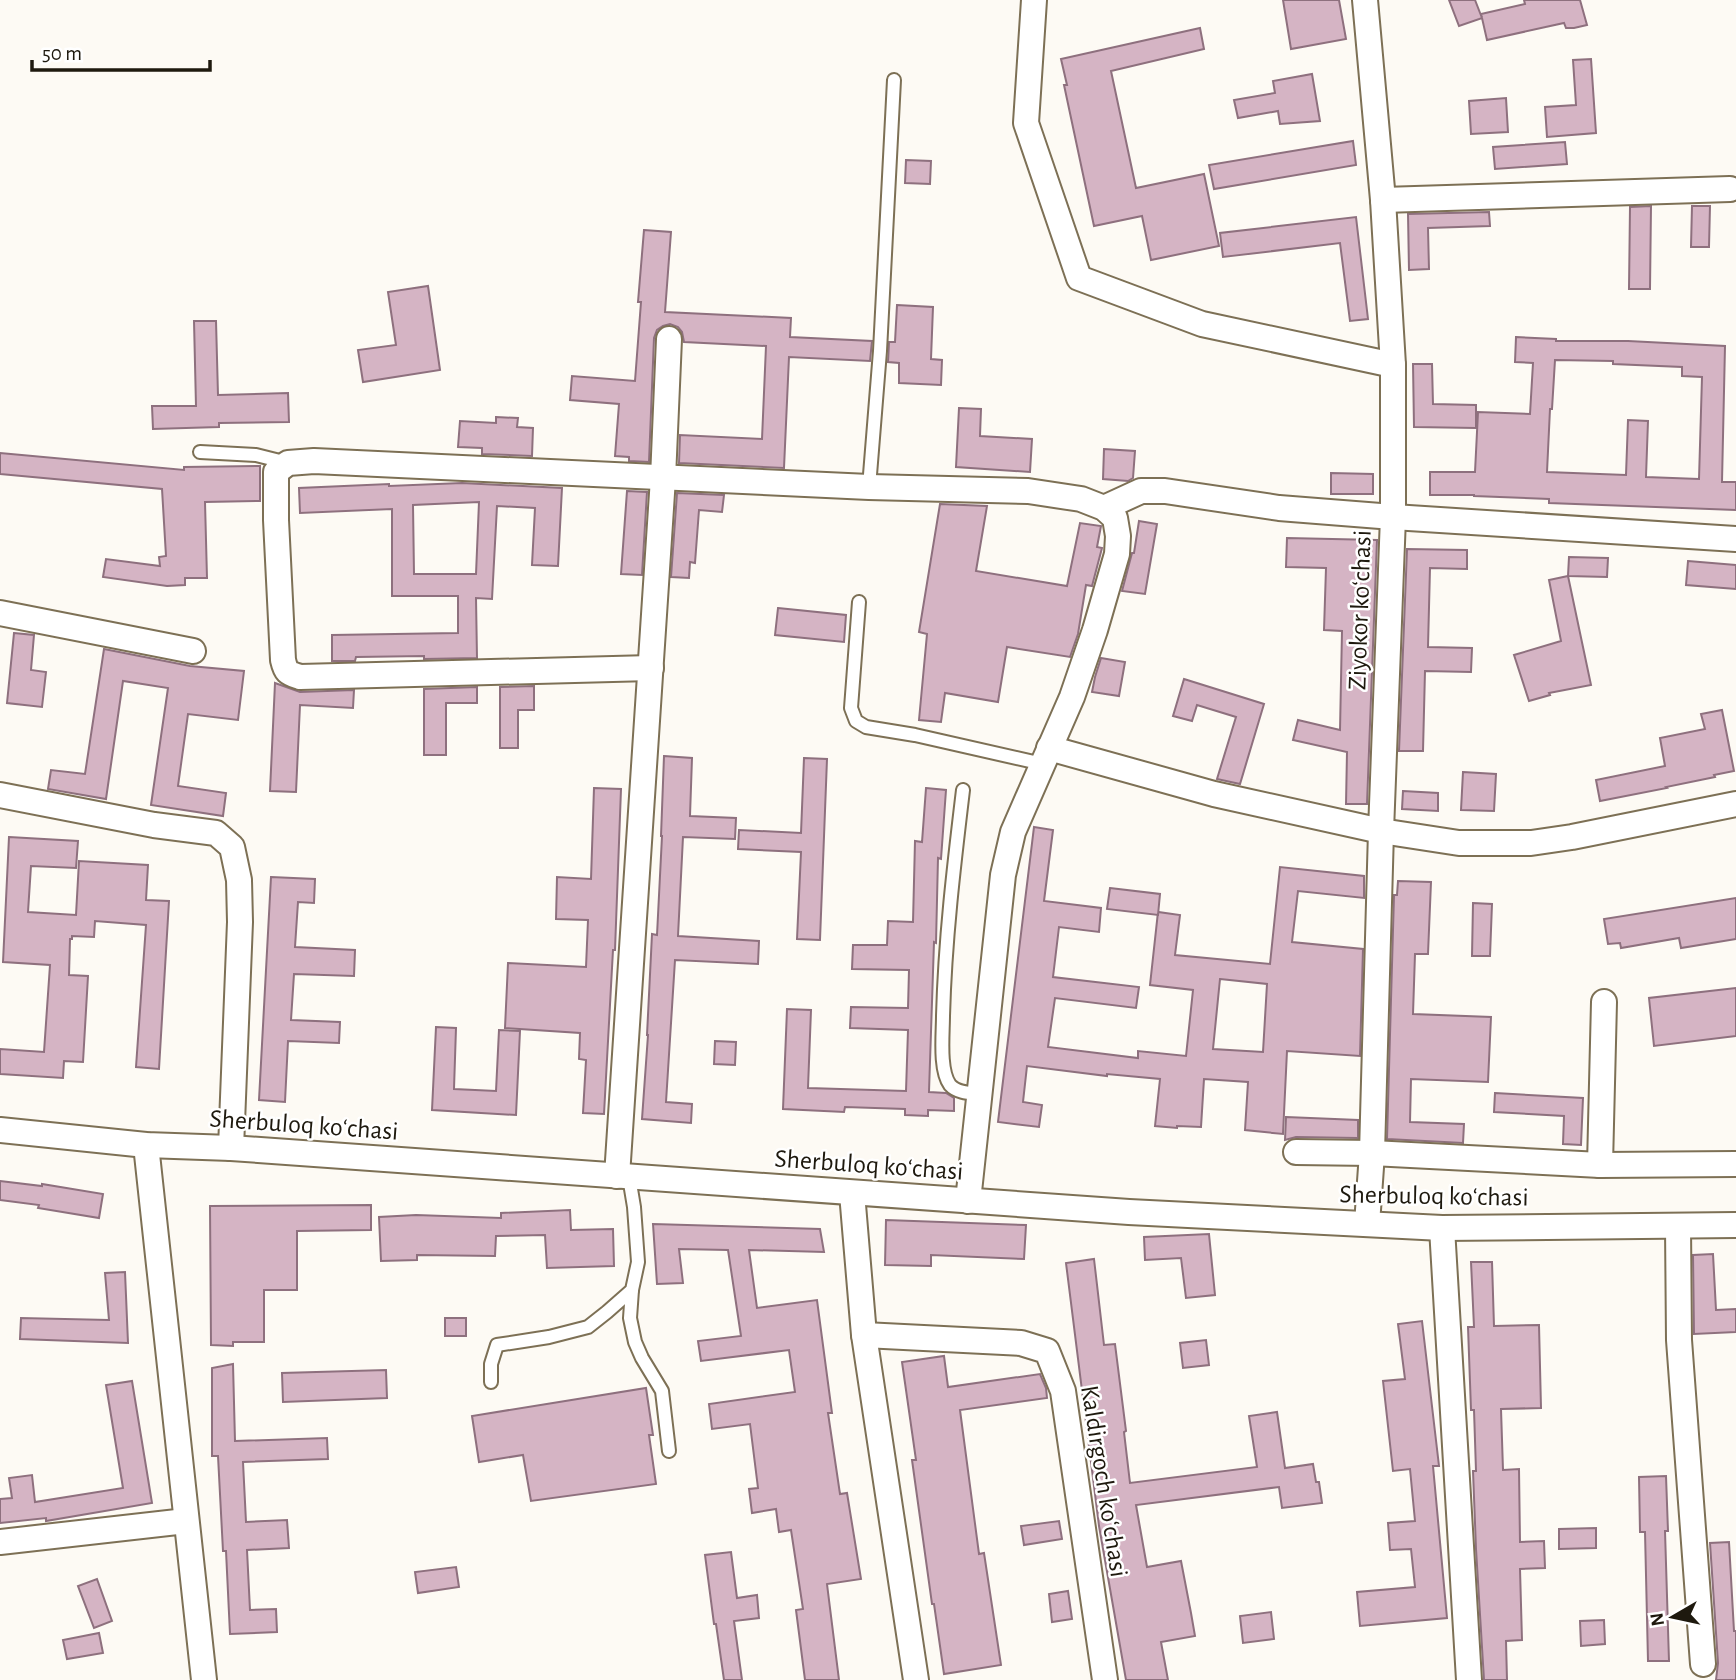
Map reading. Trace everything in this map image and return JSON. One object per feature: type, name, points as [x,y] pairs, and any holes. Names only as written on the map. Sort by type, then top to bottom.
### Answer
[{"type":"street","points":[[1034,0],[1026,123],[1079,278],[1202,324],[1393,365]]},
{"type":"street","name":"Ziyokor koʻchasi","points":[[1365,0],[1383,201],[1393,365],[1393,517],[1367,1224]]},
{"type":"street","points":[[1383,201],[1730,189]]},
{"type":"street","points":[[623,1177],[669,339]]},
{"type":"street","points":[[651,668],[300,677],[289,674],[283,660],[276,472],[288,463],[314,461],[869,487],[1028,491],[1080,499],[1104,508],[1115,518],[1117,554],[1095,630],[1072,697],[1013,832],[1003,874],[968,1201]]},
{"type":"street","points":[[1104,508],[1141,491],[1165,491],[1279,508],[1736,539]]},
{"type":"street","points":[[0,613],[193,651]]},
{"type":"street","points":[[1046,756],[1381,831],[1459,843],[1531,843],[1736,804]]},
{"type":"street","points":[[0,795],[154,825],[216,833],[232,847],[239,880],[240,922],[231,1148]]},
{"type":"street","points":[[1600,1165],[1604,1002]]},
{"type":"street","name":"Sherbuloq koʻchasi","points":[[0,1130],[146,1145],[231,1148],[1129,1212],[1442,1228],[1736,1225]]},
{"type":"street","points":[[146,1145],[204,1680]]},
{"type":"street","points":[[1296,1152],[1371,1153],[1600,1165],[1736,1164]]},
{"type":"street","points":[[852,1193],[864,1335],[916,1680]]},
{"type":"street","points":[[1678,1226],[1679,1340],[1703,1664]]},
{"type":"street","points":[[1442,1228],[1469,1680]]},
{"type":"street","name":"Kaldirgoch koʻchasi","points":[[864,1335],[1021,1343],[1047,1351],[1063,1391],[1105,1680]]},
{"type":"street","points":[[0,1542],[186,1521]]},
{"type":"lane","points":[[869,487],[880,351],[894,80]]},
{"type":"lane","points":[[200,452],[256,455],[288,463]]},
{"type":"lane","points":[[859,602],[851,708],[856,721],[866,727],[1046,756]]},
{"type":"lane","points":[[963,790],[944,975],[942,1056],[948,1082],[955,1090],[980,1094]]},
{"type":"lane","points":[[623,1177],[634,1208],[638,1262],[630,1318],[635,1342],[642,1358],[662,1391],[670,1451]]},
{"type":"lane","points":[[491,1382],[491,1364],[497,1345],[549,1337],[588,1327],[632,1290]]},
{"type":"building","points":[[1283,0],[1339,0],[1346,39],[1291,49]]},
{"type":"building","points":[[1449,0],[1475,0],[1482,18],[1459,26]]},
{"type":"building","points":[[1524,0],[1580,0],[1587,25],[1566,28],[1564,23],[1487,40],[1481,14],[1525,4]]},
{"type":"building","points":[[1200,28],[1204,49],[1111,71],[1136,188],[1204,174],[1219,246],[1151,260],[1142,216],[1094,226],[1061,59]]},
{"type":"building","points":[[1591,59],[1596,133],[1547,137],[1545,107],[1576,105],[1573,60]]},
{"type":"building","points":[[1312,74],[1320,121],[1280,124],[1278,111],[1238,118],[1234,100],[1275,93],[1273,81]]},
{"type":"building","points":[[1506,98],[1508,132],[1471,134],[1469,101]]},
{"type":"building","points":[[1353,141],[1356,165],[1214,189],[1209,165]]},
{"type":"building","points":[[1565,142],[1567,164],[1495,169],[1493,147]]},
{"type":"building","points":[[906,160],[931,161],[930,184],[905,183]]},
{"type":"building","points":[[1651,206],[1650,289],[1629,289],[1630,207]]},
{"type":"building","points":[[1692,206],[1710,206],[1709,247],[1691,247]]},
{"type":"building","points":[[1489,212],[1490,226],[1428,228],[1429,269],[1409,270],[1408,214]]},
{"type":"building","points":[[1356,217],[1368,319],[1350,321],[1340,243],[1223,257],[1220,233]]},
{"type":"building","points":[[644,230],[671,232],[665,312],[791,318],[790,337],[872,341],[870,361],[789,357],[784,468],[679,463],[680,435],[762,439],[766,346],[684,342],[678,327],[670,324],[657,330],[654,338],[649,462],[629,461],[629,457],[615,456],[619,404],[570,400],[572,376],[635,381]]},
{"type":"building","points":[[428,286],[440,370],[363,382],[358,350],[396,345],[388,292]]},
{"type":"building","points":[[897,305],[933,307],[931,359],[942,360],[941,385],[899,383],[899,363],[888,362],[889,342],[895,342]]},
{"type":"building","points":[[194,321],[216,321],[218,395],[288,393],[289,422],[219,423],[219,427],[153,429],[152,406],[196,406]]},
{"type":"building","points":[[1516,337],[1556,341],[1628,341],[1725,346],[1722,482],[1736,482],[1736,510],[1549,503],[1549,499],[1430,495],[1430,472],[1475,472],[1478,412],[1530,414],[1533,363],[1515,362]],"holes":[[[1555,360],[1613,361],[1613,364],[1682,367],[1682,376],[1702,377],[1699,479],[1646,477],[1648,421],[1628,420],[1626,475],[1547,472]]]},
{"type":"building","points":[[1413,364],[1432,364],[1433,404],[1476,405],[1476,428],[1414,427]]},
{"type":"building","points":[[959,408],[981,409],[980,436],[1032,439],[1030,472],[956,467]]},
{"type":"building","points":[[496,417],[518,418],[517,427],[533,428],[532,456],[482,454],[482,448],[458,447],[460,421],[496,423]]},
{"type":"building","points":[[1104,449],[1135,451],[1133,478],[1128,481],[1103,479]]},
{"type":"building","points":[[0,453],[184,470],[184,467],[260,466],[260,501],[205,502],[207,578],[185,578],[185,585],[167,586],[103,577],[106,559],[160,566],[159,557],[166,556],[162,489],[0,474]]},
{"type":"building","points":[[1331,473],[1373,474],[1373,494],[1331,494]]},
{"type":"building","points":[[462,483],[562,488],[558,566],[532,565],[535,508],[497,506],[492,599],[476,598],[477,658],[356,657],[355,661],[332,661],[332,635],[458,633],[458,596],[392,596],[392,509],[300,513],[299,488]],"holes":[[[479,502],[476,574],[414,574],[413,505]]]},
{"type":"building","points":[[627,491],[647,492],[642,575],[621,574]]},
{"type":"building","points":[[677,493],[724,495],[722,512],[699,510],[695,563],[690,562],[689,578],[671,577]]},
{"type":"building","points":[[940,504],[987,506],[976,571],[1067,586],[1080,523],[1101,526],[1097,547],[1102,548],[1092,586],[1086,585],[1078,634],[1070,657],[1007,647],[998,702],[945,693],[941,722],[919,720],[927,634],[919,632]]},
{"type":"building","points":[[1139,521],[1157,524],[1145,594],[1122,591],[1134,553]]},
{"type":"building","points":[[1287,538],[1377,540],[1367,804],[1346,804],[1347,752],[1293,740],[1298,720],[1340,730],[1342,631],[1324,630],[1326,568],[1286,567]]},
{"type":"building","points":[[1407,549],[1467,550],[1467,569],[1430,568],[1428,647],[1472,648],[1471,672],[1425,671],[1423,751],[1399,751]]},
{"type":"building","points":[[1569,557],[1608,558],[1607,577],[1568,576]]},
{"type":"building","points":[[1688,561],[1736,565],[1736,589],[1686,585]]},
{"type":"building","points":[[1568,576],[1591,685],[1549,693],[1550,695],[1529,701],[1514,655],[1561,641],[1549,580]]},
{"type":"building","points":[[778,608],[846,615],[844,642],[775,635]]},
{"type":"building","points":[[14,633],[34,635],[31,670],[46,672],[42,707],[7,703]]},
{"type":"building","points":[[104,649],[190,666],[244,671],[238,720],[188,714],[178,786],[226,793],[223,816],[151,805],[168,688],[123,681],[106,799],[48,789],[51,770],[85,774]]},
{"type":"building","points":[[1101,658],[1125,662],[1119,696],[1092,692]]},
{"type":"building","points":[[1184,679],[1264,704],[1240,784],[1217,779],[1236,717],[1197,705],[1192,721],[1173,716]]},
{"type":"building","points":[[275,683],[300,692],[354,690],[353,708],[300,705],[296,792],[270,791]]},
{"type":"building","points":[[534,686],[534,710],[518,710],[518,748],[500,748],[500,687]]},
{"type":"building","points":[[477,687],[477,703],[446,703],[446,755],[424,755],[424,689]]},
{"type":"building","points":[[1722,710],[1734,771],[1600,801],[1596,780],[1665,766],[1660,738],[1705,729],[1701,714]]},
{"type":"building","points":[[664,756],[692,758],[690,816],[736,818],[735,839],[683,837],[678,936],[759,941],[758,964],[675,960],[666,1102],[692,1104],[691,1123],[642,1119],[652,934],[657,935]]},
{"type":"building","points":[[804,758],[827,759],[820,940],[797,939],[801,852],[738,849],[739,830],[801,833]]},
{"type":"building","points":[[1463,772],[1496,774],[1494,811],[1461,810]]},
{"type":"building","points":[[594,788],[621,789],[615,950],[604,1114],[583,1113],[586,1060],[579,1059],[580,1033],[505,1028],[508,963],[586,967],[588,920],[556,919],[557,877],[591,879]]},
{"type":"building","points":[[926,788],[946,790],[941,859],[938,858],[929,1092],[946,1093],[954,1098],[954,1111],[928,1110],[928,1116],[905,1115],[905,1109],[845,1107],[844,1112],[783,1109],[787,1009],[811,1010],[808,1088],[906,1091],[908,1030],[850,1028],[851,1007],[908,1008],[909,970],[852,969],[853,945],[887,945],[888,921],[913,922],[915,841],[922,842]]},
{"type":"building","points":[[1403,791],[1438,793],[1438,811],[1402,809]]},
{"type":"building","points":[[1034,827],[1053,830],[1044,901],[1101,908],[1099,932],[1059,927],[1053,977],[1139,987],[1136,1008],[1055,998],[1048,1047],[1138,1058],[1138,1051],[1186,1056],[1193,990],[1150,985],[1158,912],[1180,915],[1175,955],[1270,964],[1280,867],[1364,876],[1364,898],[1298,891],[1292,942],[1363,949],[1360,1056],[1287,1051],[1283,1134],[1245,1130],[1248,1082],[1204,1079],[1201,1127],[1177,1128],[1155,1126],[1160,1079],[1107,1076],[1027,1066],[1023,1102],[1042,1105],[1039,1127],[998,1122]],"holes":[[[1220,979],[1267,984],[1263,1052],[1213,1049]]]},
{"type":"building","points":[[9,837],[78,841],[76,868],[31,866],[28,912],[76,915],[79,861],[148,865],[146,900],[169,901],[159,1069],[136,1067],[146,925],[95,921],[94,937],[72,936],[70,939],[69,975],[88,976],[83,1062],[64,1061],[63,1078],[0,1074],[0,1049],[44,1052],[50,965],[3,962]]},
{"type":"building","points":[[271,877],[315,879],[314,903],[298,902],[295,947],[355,950],[354,976],[294,974],[291,1020],[340,1022],[339,1043],[288,1041],[285,1102],[259,1100]]},
{"type":"building","points":[[1398,881],[1431,882],[1428,954],[1415,954],[1413,1014],[1491,1017],[1488,1082],[1411,1079],[1410,1122],[1464,1124],[1463,1143],[1387,1139],[1394,895],[1397,895]]},
{"type":"building","points":[[1110,888],[1160,894],[1158,915],[1107,909]]},
{"type":"building","points":[[1736,898],[1736,939],[1681,948],[1679,938],[1621,948],[1620,943],[1608,944],[1604,919]]},
{"type":"building","points":[[1473,903],[1492,904],[1490,956],[1472,956]]},
{"type":"building","points":[[1736,988],[1736,1036],[1654,1046],[1649,998]]},
{"type":"building","points":[[436,1027],[456,1028],[454,1089],[496,1091],[499,1030],[520,1031],[516,1115],[432,1110]]},
{"type":"building","points":[[715,1041],[736,1042],[735,1065],[714,1064]]},
{"type":"building","points":[[1495,1093],[1583,1098],[1581,1145],[1563,1144],[1564,1116],[1494,1112]]},
{"type":"building","points":[[1286,1117],[1358,1120],[1358,1138],[1296,1137],[1285,1140]]},
{"type":"building","points":[[0,1181],[42,1184],[103,1194],[99,1218],[0,1200]]},
{"type":"building","points":[[371,1205],[371,1230],[297,1231],[297,1290],[264,1290],[264,1342],[233,1342],[233,1346],[211,1345],[210,1206]]},
{"type":"building","points":[[570,1210],[571,1230],[613,1229],[614,1266],[547,1268],[545,1235],[496,1236],[495,1256],[417,1255],[417,1260],[381,1261],[379,1217],[416,1215],[501,1218],[501,1213]]},
{"type":"building","points":[[886,1220],[1026,1225],[1024,1259],[931,1255],[931,1266],[885,1265]]},
{"type":"building","points":[[653,1224],[820,1229],[824,1252],[749,1250],[757,1308],[817,1300],[832,1413],[828,1413],[840,1494],[847,1493],[861,1579],[827,1584],[839,1680],[805,1680],[796,1610],[803,1609],[791,1530],[779,1532],[776,1509],[752,1513],[749,1489],[758,1488],[750,1424],[712,1429],[709,1404],[795,1392],[789,1350],[701,1361],[698,1341],[741,1336],[728,1250],[679,1249],[683,1283],[657,1284]]},
{"type":"building","points":[[1209,1234],[1215,1295],[1186,1298],[1181,1258],[1145,1260],[1144,1237]]},
{"type":"building","points":[[1713,1254],[1716,1310],[1736,1309],[1736,1332],[1694,1334],[1693,1255]]},
{"type":"building","points":[[1094,1259],[1104,1345],[1115,1344],[1130,1483],[1257,1467],[1249,1416],[1277,1412],[1285,1468],[1313,1464],[1316,1482],[1319,1482],[1322,1503],[1282,1508],[1279,1487],[1136,1505],[1147,1567],[1181,1561],[1191,1613],[1195,1636],[1161,1642],[1168,1680],[1126,1680],[1099,1526],[1066,1263]]},
{"type":"building","points":[[1471,1262],[1492,1262],[1494,1326],[1539,1325],[1541,1408],[1501,1409],[1503,1470],[1519,1469],[1520,1542],[1544,1541],[1545,1568],[1520,1569],[1522,1640],[1506,1641],[1507,1680],[1484,1680],[1473,1471],[1476,1471],[1474,1410],[1471,1410],[1468,1327],[1474,1327]]},
{"type":"building","points":[[125,1272],[128,1343],[20,1339],[21,1318],[109,1320],[105,1273]]},
{"type":"building","points":[[445,1318],[466,1318],[466,1336],[445,1336]]},
{"type":"building","points":[[1422,1321],[1439,1466],[1433,1466],[1447,1618],[1360,1626],[1357,1592],[1415,1587],[1411,1549],[1390,1550],[1388,1523],[1415,1521],[1410,1469],[1393,1471],[1383,1381],[1405,1379],[1398,1324]]},
{"type":"building","points":[[1206,1340],[1209,1365],[1183,1368],[1180,1343]]},
{"type":"building","points":[[944,1356],[948,1387],[1040,1374],[1047,1398],[960,1410],[979,1554],[984,1553],[1001,1665],[944,1674],[912,1460],[916,1460],[902,1362]]},
{"type":"building","points":[[233,1364],[235,1441],[327,1438],[328,1459],[243,1462],[246,1522],[287,1520],[289,1548],[247,1550],[250,1610],[276,1609],[277,1632],[230,1634],[218,1456],[212,1456],[212,1368]]},
{"type":"building","points":[[386,1370],[387,1398],[283,1402],[282,1373]]},
{"type":"building","points":[[132,1381],[152,1503],[46,1521],[46,1518],[0,1523],[0,1499],[12,1498],[9,1478],[32,1475],[35,1502],[123,1488],[106,1385]]},
{"type":"building","points":[[646,1388],[656,1484],[531,1501],[523,1455],[479,1462],[472,1416]]},
{"type":"building","points":[[1666,1476],[1669,1661],[1648,1661],[1645,1532],[1640,1532],[1639,1477]]},
{"type":"building","points":[[1059,1521],[1062,1539],[1024,1545],[1021,1526]]},
{"type":"building","points":[[1596,1528],[1596,1548],[1559,1549],[1559,1529]]},
{"type":"building","points":[[1729,1542],[1736,1631],[1736,1680],[1716,1680],[1718,1663],[1710,1543]]},
{"type":"building","points":[[731,1552],[737,1598],[757,1595],[759,1618],[734,1621],[742,1680],[724,1680],[705,1555]]},
{"type":"building","points":[[456,1567],[459,1587],[418,1593],[415,1572]]},
{"type":"building","points":[[97,1579],[112,1621],[94,1628],[78,1586]]},
{"type":"building","points":[[1068,1591],[1072,1619],[1052,1622],[1049,1594]]},
{"type":"building","points":[[1271,1612],[1274,1639],[1243,1643],[1240,1616]]},
{"type":"building","points":[[1604,1620],[1605,1644],[1581,1646],[1580,1621]]},
{"type":"building","points":[[99,1633],[103,1653],[67,1659],[63,1640]]}]
